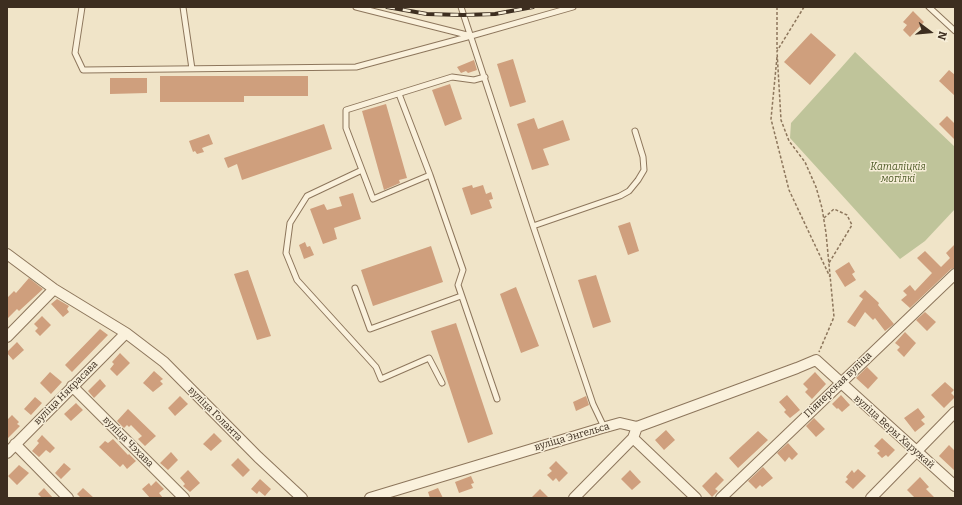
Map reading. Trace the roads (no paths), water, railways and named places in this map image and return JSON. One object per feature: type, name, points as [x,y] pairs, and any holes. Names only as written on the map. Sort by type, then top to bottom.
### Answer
[{"type":"street","name":"вуліца Голанта","points":[[7,254],[54,289],[126,333],[164,362],[258,457],[302,498]]},
{"type":"street","name":"Піянерская вуліца","points":[[721,498],[955,274]]},
{"type":"street","points":[[7,337],[54,289]]},
{"type":"street","name":"вуліца Някрасава","points":[[7,454],[72,386],[126,333]]},
{"type":"street","name":"вуліца Веры Харужай","points":[[637,427],[816,360],[915,452],[955,486]]},
{"type":"street","name":"вуліца Чэхава","points":[[72,386],[184,498]]},
{"type":"street","points":[[871,498],[955,412]]},
{"type":"street","name":"вуліца Энгельса","points":[[370,498],[604,427],[620,423],[637,427]]},
{"type":"street","points":[[574,498],[633,438],[637,427]]},
{"type":"street","points":[[633,438],[696,498]]},
{"type":"street","points":[[15,444],[68,498]]},
{"type":"lane","points":[[82,7],[75,53],[83,70],[356,67],[573,7]]},
{"type":"lane","points":[[183,7],[192,69]]},
{"type":"lane","points":[[356,7],[472,36]]},
{"type":"lane","points":[[461,7],[472,36],[484,77],[593,404],[604,427]]},
{"type":"lane","points":[[929,7],[955,31]]},
{"type":"lane","points":[[430,175],[373,199],[346,128],[346,110],[452,77],[474,80],[484,77]]},
{"type":"lane","points":[[399,94],[430,175],[463,270],[458,285],[497,399]]},
{"type":"lane","points":[[533,226],[620,196],[629,191],[644,170],[643,157],[636,131]]},
{"type":"lane","points":[[362,170],[307,196],[290,222],[286,253],[297,280],[376,366],[381,379],[429,358],[442,383]]},
{"type":"lane","points":[[355,288],[370,328],[461,296]]},
{"type":"railway","points":[[387,7],[427,14],[463,15],[495,14],[533,7]]},
{"type":"park label","name":"Каталіцкія могілкі","points":[[898,172]]}]
